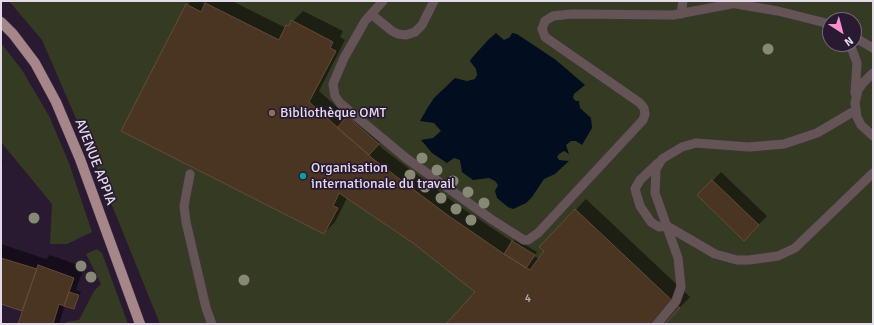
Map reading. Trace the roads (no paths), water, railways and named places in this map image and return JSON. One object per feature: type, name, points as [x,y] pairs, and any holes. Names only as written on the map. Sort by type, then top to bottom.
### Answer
[{"type":"main road","name":"AVENUE APPIA","points":[[1,22],[13,34],[35,63],[56,102],[80,159],[140,324]]},
{"type":"lane","points":[[382,1],[370,14],[355,37],[333,84],[333,92],[338,100],[406,158],[491,219],[524,240],[528,240],[538,233],[643,120],[645,114],[644,108],[640,103],[545,37],[542,29],[545,21],[553,16],[572,14],[681,14],[731,4]]},
{"type":"lane","points":[[370,14],[392,31],[398,34],[406,35],[415,32],[422,25],[434,1]]},
{"type":"lane","points":[[681,14],[683,1]]},
{"type":"lane","points":[[720,1],[778,11],[822,22]]},
{"type":"lane","points":[[862,42],[873,48]]},
{"type":"lane","points":[[853,52],[857,63],[855,89],[856,110],[861,125],[873,136]]},
{"type":"lane","points":[[856,98],[862,83],[873,73]]},
{"type":"lane","points":[[856,110],[817,133],[784,144],[749,147],[689,144],[669,154],[658,163],[640,180],[635,189],[640,206],[651,222],[659,227],[667,226],[705,250],[723,257],[749,260],[778,256],[795,248],[873,173]]},
{"type":"lane","points":[[657,324],[676,301],[681,287],[680,265],[655,193],[655,176],[658,163]]},
{"type":"lane","points":[[190,174],[184,206],[186,222],[206,308],[212,324]]},
{"type":"water","points":[[496,33],[504,40],[510,37],[512,33],[517,34],[556,60],[585,85],[574,94],[573,98],[576,101],[579,101],[580,108],[591,118],[592,128],[582,145],[576,141],[571,141],[566,145],[569,154],[564,151],[557,157],[559,160],[569,161],[555,174],[544,179],[526,203],[513,209],[497,198],[495,191],[498,185],[495,181],[489,178],[473,180],[462,172],[460,160],[454,158],[447,163],[432,153],[421,140],[433,138],[441,131],[434,123],[420,121],[434,98],[455,78],[467,81],[475,79],[477,75],[476,69],[470,61]]},
{"type":"place","name":"Bibliothèque OMT","points":[[272,113]]},
{"type":"place","name":"Organisation internationale du travail","points":[[303,176]]}]
